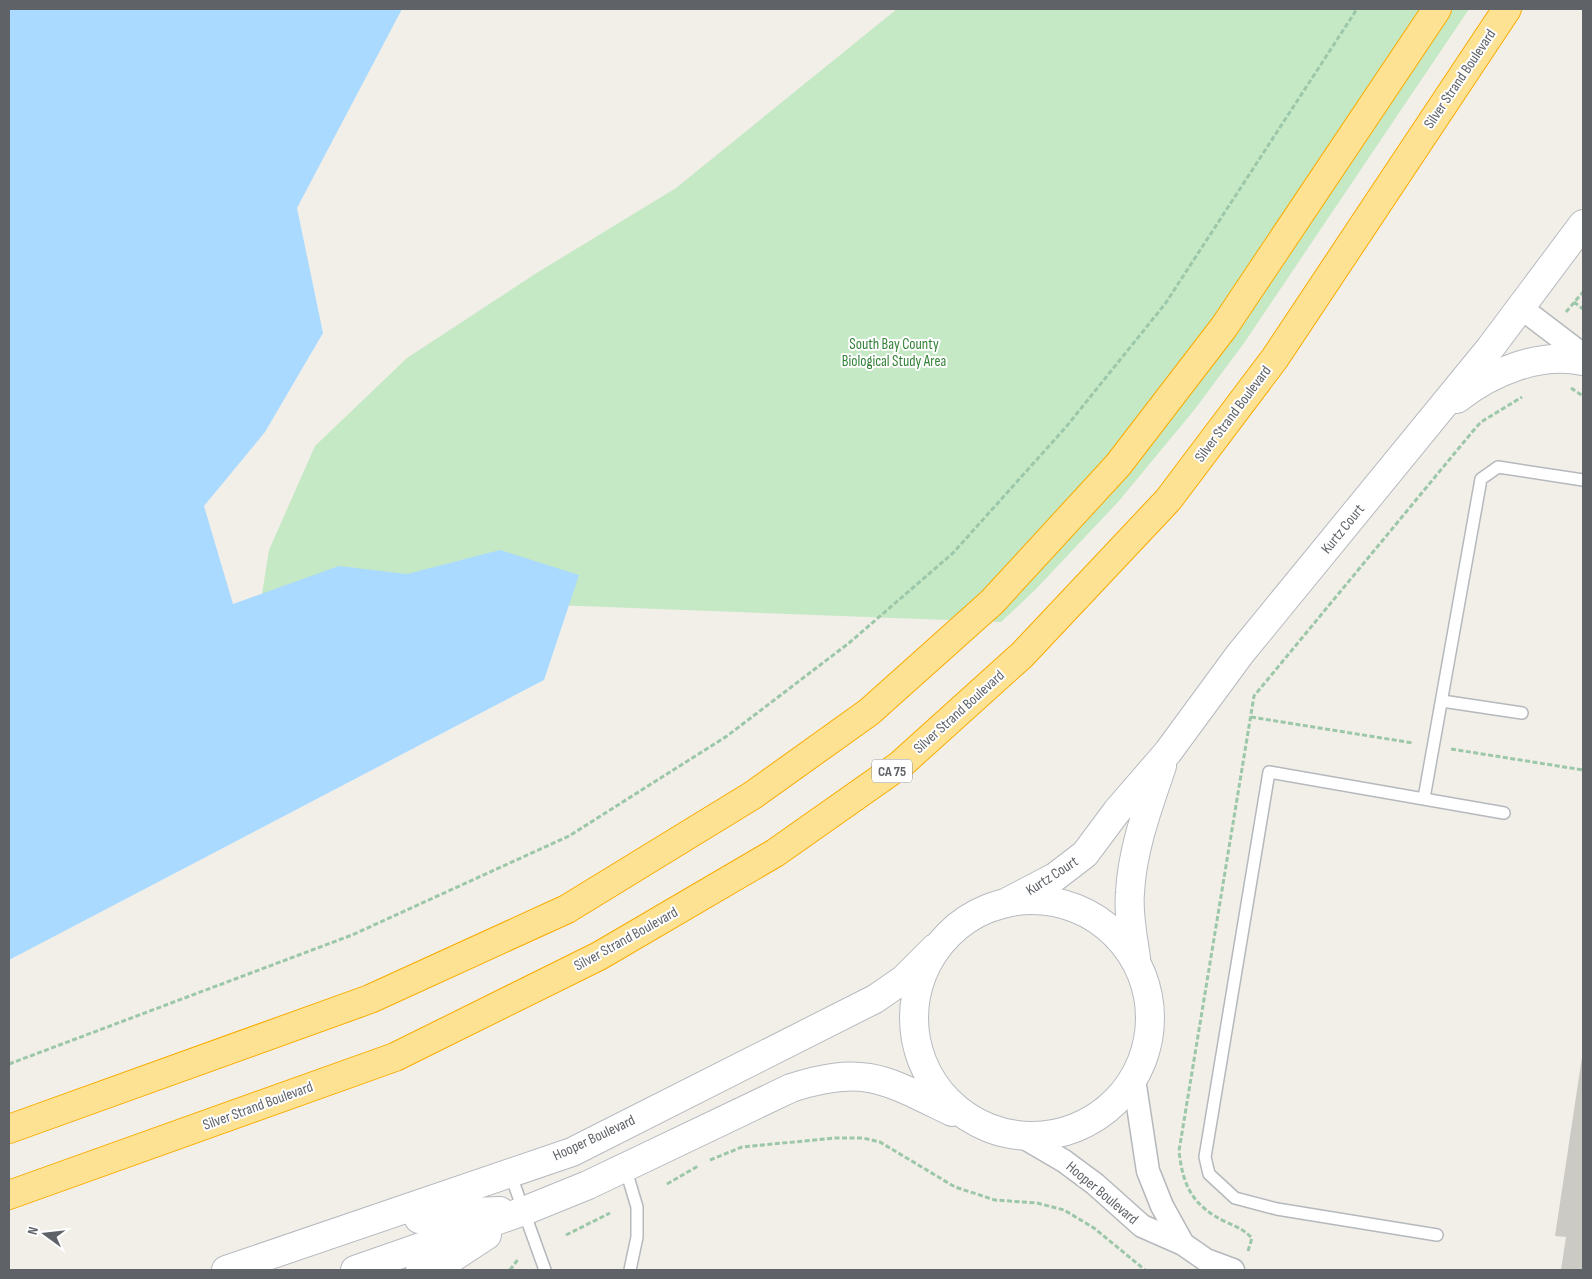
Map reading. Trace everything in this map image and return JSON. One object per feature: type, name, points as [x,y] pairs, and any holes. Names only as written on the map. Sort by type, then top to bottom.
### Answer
[{"type":"highway","points":[[9,1129],[370,999],[567,909],[753,795],[869,712],[992,602],[1118,465],[1224,327],[1437,9]]},
{"type":"highway","name":"Silver Strand Boulevard","points":[[9,1195],[396,1057],[599,956],[776,853],[900,765],[1022,656],[1168,500],[1275,358],[1507,9]]},
{"type":"street","name":"Kurtz Court","points":[[1009,900],[1055,877],[1085,854],[1117,810],[1168,752],[1240,654],[1402,456],[1583,224]]},
{"type":"street","points":[[1520,307],[1583,355]]},
{"type":"street","points":[[1402,456],[1459,398],[1498,374],[1539,360],[1583,361]]},
{"type":"street","name":"Kurtz Court","points":[[1136,960],[1129,895],[1132,869],[1141,829],[1168,752]]},
{"type":"street","points":[[355,1270],[524,1211],[588,1185],[791,1088],[817,1080],[868,1076],[889,1081],[978,1124],[1000,1133],[1022,1137],[1056,1135],[1086,1124],[1113,1105],[1134,1079],[1149,1040],[1149,999],[1136,960],[1118,936],[1095,916],[1068,904],[1038,898],[1009,900]]},
{"type":"street","name":"Hooper Boulevard","points":[[241,1268],[572,1152],[875,999],[904,979],[967,917],[1009,900]]},
{"type":"street","points":[[935,948],[920,979],[913,1013],[916,1047],[930,1078],[951,1105],[978,1124]]},
{"type":"street","name":"Hooper Boulevard","points":[[1134,1079],[1148,1171],[1162,1206],[1183,1244]]},
{"type":"street","name":"Hooper Boulevard","points":[[1022,1137],[1064,1161],[1087,1178],[1142,1226],[1183,1244],[1206,1260],[1232,1270]]},
{"type":"street","points":[[420,1270],[443,1264],[524,1211]]},
{"type":"street","points":[[279,1270],[437,1213],[524,1211]]},
{"type":"lane","points":[[1424,798],[1481,479],[1498,467],[1583,480]]},
{"type":"lane","points":[[1442,701],[1522,713]]},
{"type":"lane","points":[[1438,1234],[1277,1209],[1235,1198],[1223,1190],[1209,1174],[1205,1157],[1269,772],[1504,813]]},
{"type":"lane","points":[[625,1167],[637,1207],[637,1237],[630,1270]]},
{"type":"lane","points":[[510,1173],[545,1270]]},
{"type":"path","points":[[9,1064],[352,935],[569,836],[727,736],[849,644],[952,553],[1066,427],[1165,304],[1356,9]]},
{"type":"path","points":[[1574,302],[1583,309]]},
{"type":"path","points":[[709,1161],[742,1146],[835,1138],[863,1138],[880,1142],[955,1187],[995,1200],[1037,1202],[1064,1210],[1094,1228],[1145,1270]]},
{"type":"path","points":[[667,1184],[701,1164]]},
{"type":"path","points":[[566,1235],[610,1213]]},
{"type":"path","points":[[510,1270],[519,1258]]},
{"type":"green space","name":"South Bay County Biological Study Area","points":[[897,9],[1469,9],[1244,343],[1195,409],[1118,502],[1035,590],[1001,622],[262,594],[269,550],[315,446],[407,358],[535,274],[676,188]]},
{"type":"water","points":[[9,9],[402,9],[297,208],[323,333],[265,432],[204,506],[233,604],[339,566],[407,574],[500,550],[579,575],[544,680],[9,960]]},
{"type":"building","points":[[1582,1057],[1583,1270],[1561,1270],[1566,1237],[1555,1236]]}]
